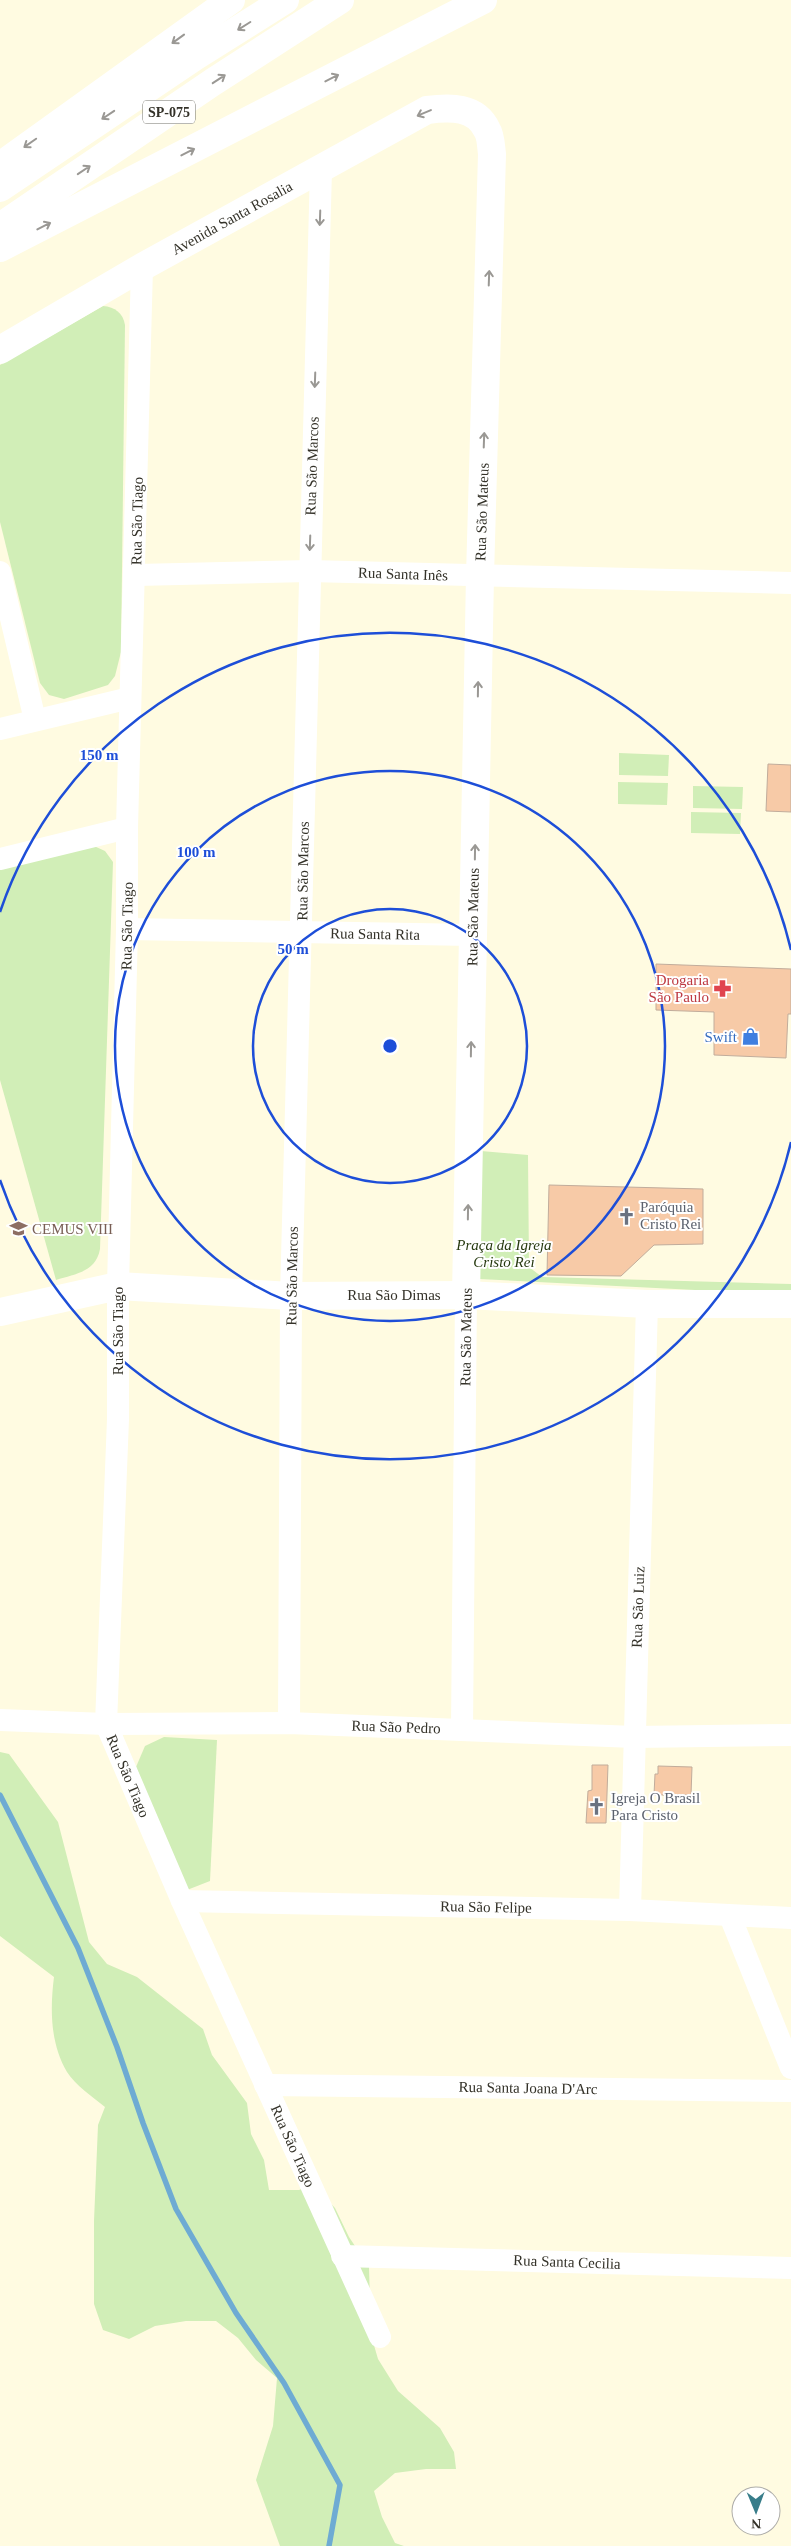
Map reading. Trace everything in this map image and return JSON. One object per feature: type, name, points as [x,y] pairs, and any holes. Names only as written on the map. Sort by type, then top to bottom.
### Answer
[{"type":"main road","points":[[0,166],[231,0]]},
{"type":"main road","name":"SP-075","points":[[0,188],[188,62],[286,0]]},
{"type":"main road","name":"SP-075","points":[[0,227],[205,88],[340,0]]},
{"type":"main road","points":[[0,248],[483,0]]},
{"type":"main road","name":"Avenida Santa Rosalia","points":[[0,350],[142,267],[427,110],[448,107],[471,112]]},
{"type":"main road","name":"Rua São Mateus","points":[[466,1295],[480,576],[492,154],[488,130],[471,112]]},
{"type":"main road","name":"Rua São Dimas","points":[[0,1312],[118,1286],[291,1296],[466,1295],[647,1304],[791,1304]]},
{"type":"street","name":"Rua São Marcos","points":[[289,1723],[291,1296],[321,169]]},
{"type":"street","name":"Rua São Tiago","points":[[142,267],[136,574],[130,698],[127,828],[127,929],[118,1286],[118,1419],[106,1724],[182,1901],[380,2337]]},
{"type":"street","name":"Rua Santa Inês","points":[[136,574],[309,571],[791,583]]},
{"type":"street","points":[[0,572],[35,720]]},
{"type":"street","points":[[0,729],[130,698]]},
{"type":"street","points":[[0,859],[127,828]]},
{"type":"street","name":"Rua Santa Rita","points":[[127,929],[473,935]]},
{"type":"street","name":"Rua São Mateus","points":[[462,1729],[466,1295]]},
{"type":"street","name":"Rua São Luiz","points":[[630,1910],[647,1304]]},
{"type":"street","name":"Rua São Pedro","points":[[0,1720],[106,1724],[289,1723],[634,1737],[791,1735]]},
{"type":"street","name":"Rua São Felipe","points":[[182,1901],[630,1910],[791,1918]]},
{"type":"street","points":[[730,1916],[791,2068]]},
{"type":"street","name":"Rua Santa Joana D'Arc","points":[[265,2084],[791,2092]]},
{"type":"street","name":"Rua Santa Cecilia","points":[[342,2256],[791,2268]]},
{"type":"green space","points":[[103,306],[118,311],[125,325],[121,652],[115,676],[108,685],[64,699],[49,695],[40,683],[0,522],[0,365]]},
{"type":"green space","points":[[619,753],[669,755],[668,776],[619,775]]},
{"type":"green space","points":[[618,782],[668,783],[667,805],[618,804]]},
{"type":"green space","points":[[693,786],[743,787],[742,809],[693,808]]},
{"type":"green space","points":[[691,812],[741,813],[740,834],[691,833]]},
{"type":"green space","points":[[94,846],[105,851],[113,862],[100,1249],[94,1263],[84,1271],[56,1280],[0,1080],[0,869]]},
{"type":"green space","name":"Praça da Igreja Cristo Rei","points":[[481,1151],[528,1155],[529,1267],[542,1277],[791,1284],[791,1295],[479,1279]]},
{"type":"green space","points":[[164,1737],[217,1740],[210,1881],[187,1890],[136,1767],[145,1746]]},
{"type":"green space","points":[[0,1752],[9,1754],[58,1822],[89,1942],[107,1964],[137,1977],[203,2029],[212,2055],[247,2103],[251,2134],[264,2160],[269,2190],[299,2190],[312,2184],[335,2208],[349,2237],[369,2267],[371,2335],[378,2359],[398,2391],[440,2428],[454,2452],[456,2469],[426,2469],[395,2473],[374,2491],[382,2517],[395,2543],[404,2546],[280,2546],[256,2480],[273,2426],[277,2378],[256,2360],[238,2338],[216,2321],[186,2321],[155,2326],[129,2339],[103,2330],[94,2304],[94,2221],[98,2125],[105,2107],[75,2082],[61,2061],[54,2038],[53,2026],[52,2001],[54,1977],[0,1936]]},
{"type":"building","points":[[768,764],[791,765],[791,812],[766,811]]},
{"type":"building","name":"Drogaria São Paulo","points":[[656,964],[791,969],[791,1014],[788,1014],[786,1058],[714,1055],[714,1012],[656,1010]]},
{"type":"building","name":"Paróquia Cristo Rei","points":[[549,1185],[703,1189],[703,1244],[654,1245],[621,1276],[547,1275]]},
{"type":"building","name":"Igreja O Brasil Para Cristo","points":[[592,1765],[608,1765],[606,1823],[586,1823],[588,1791],[592,1790]]},
{"type":"building","points":[[658,1766],[692,1767],[691,1795],[654,1795],[655,1774],[658,1774]]},
{"type":"waterway","points":[[0,1795],[78,1948],[117,2047],[143,2123],[176,2209],[236,2313],[284,2383],[340,2485],[329,2546]]},
{"type":"place","name":"Drogaria São Paulo","points":[[723,989]]},
{"type":"place","name":"Swift","points":[[751,1037]]},
{"type":"place","name":"Paróquia Cristo Rei","points":[[626,1216]]},
{"type":"place","name":"CEMUS VIII","points":[[18,1229]]},
{"type":"place","name":"Igreja O Brasil Para Cristo","points":[[597,1807]]}]
